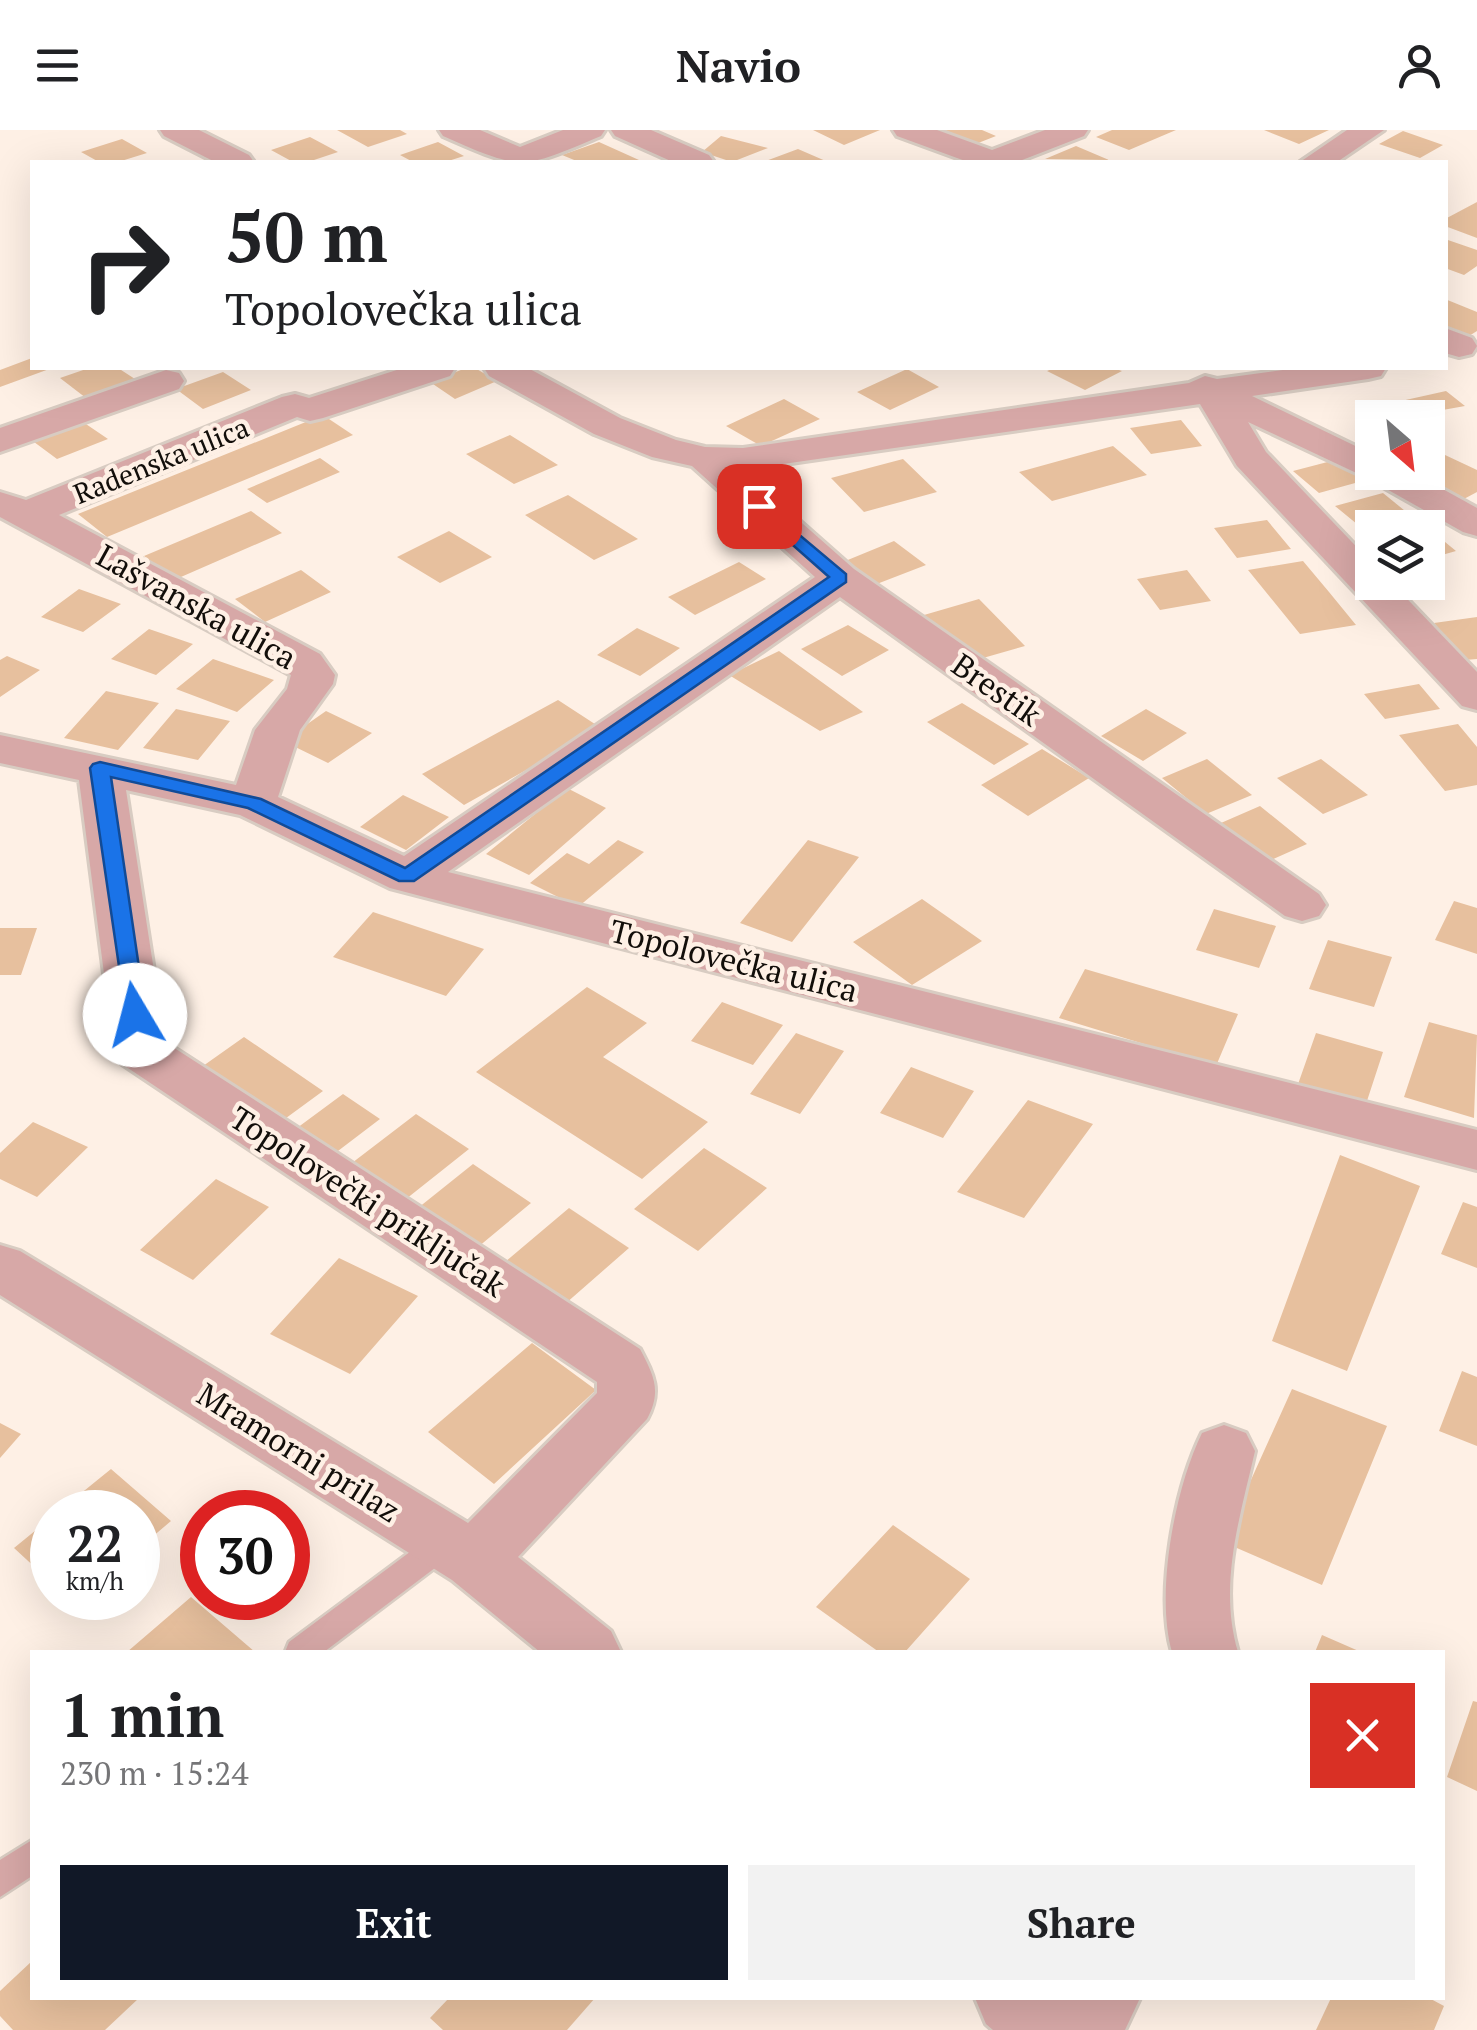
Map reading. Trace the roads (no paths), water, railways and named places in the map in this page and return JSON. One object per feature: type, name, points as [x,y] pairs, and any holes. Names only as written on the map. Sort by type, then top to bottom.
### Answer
[{"type":"street","points":[[175,130],[234,160]]},
{"type":"street","points":[[454,130],[521,160]]},
{"type":"street","points":[[525,160],[590,130]]},
{"type":"street","points":[[626,130],[688,158],[709,130]]},
{"type":"street","points":[[908,130],[987,160]]},
{"type":"street","points":[[997,160],[1073,130]]},
{"type":"street","points":[[1319,160],[1369,130]]},
{"type":"street","name":"Radenska ulica","points":[[26,508],[302,408],[431,370]]},
{"type":"street","name":"Brestik","points":[[506,370],[607,426],[665,449],[705,458],[793,452],[1354,370]]},
{"type":"street","points":[[1166,370],[1355,460]]},
{"type":"street","points":[[0,441],[166,381]]},
{"type":"street","points":[[1211,390],[1250,458],[1477,697]]},
{"type":"street","points":[[0,450],[40,488],[26,508]]},
{"type":"street","name":"Brestik","points":[[705,458],[840,578],[1302,905]]},
{"type":"street","points":[[1415,490],[1477,524]]},
{"type":"street","name":"Lašvanska ulica","points":[[26,508],[305,663],[313,675],[310,693],[286,715],[268,747],[254,803]]},
{"type":"street","points":[[407,876],[840,578]]},
{"type":"street","name":"Topolovečka ulica","points":[[0,748],[254,803],[407,876],[1477,1150]]},
{"type":"street","name":"Topolovečki priključak","points":[[100,768],[140,1050],[619,1366],[627,1382],[626,1402],[460,1552]]},
{"type":"street","name":"Mramorni prilaz","points":[[0,1267],[460,1552],[585,1650]]},
{"type":"street","points":[[1205,1650],[1198,1623],[1199,1576],[1224,1452]]},
{"type":"street","points":[[1014,2000],[1051,2030]]},
{"type":"street","points":[[1081,2030],[1102,2000]]},
{"type":"lane","points":[[303,1650],[460,1552]]},
{"type":"lane","points":[[0,1881],[30,1858]]}]
